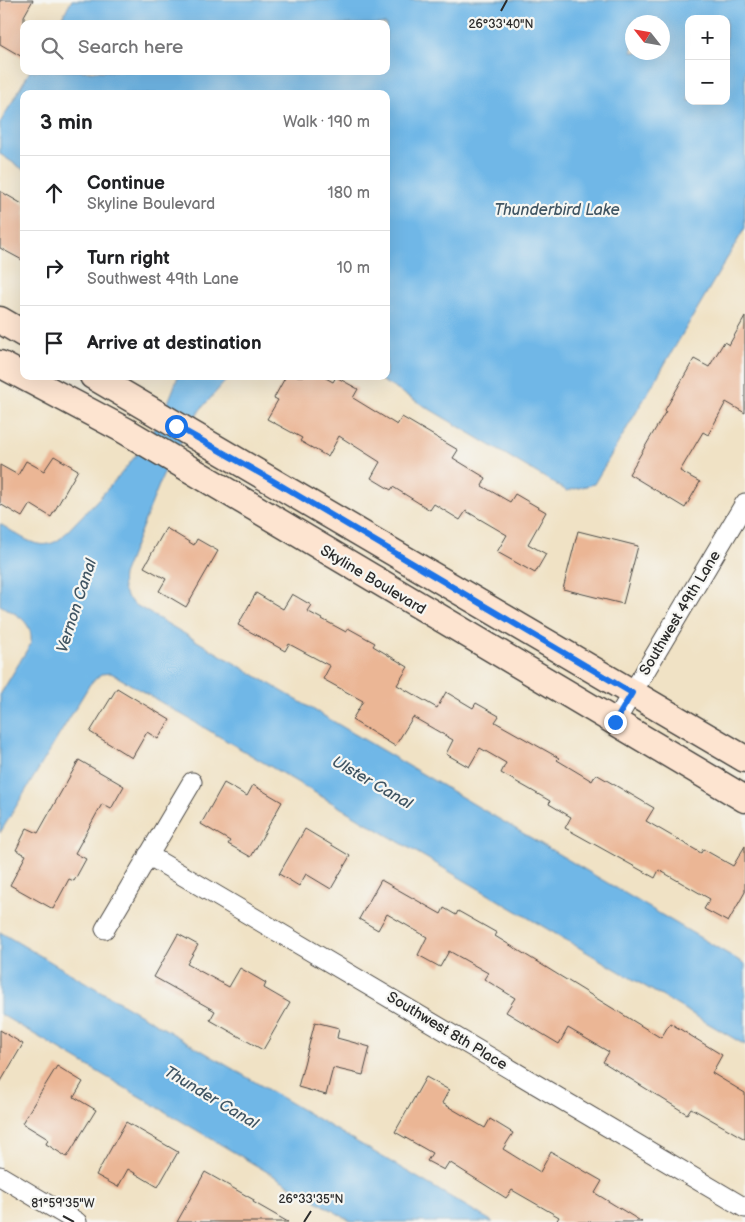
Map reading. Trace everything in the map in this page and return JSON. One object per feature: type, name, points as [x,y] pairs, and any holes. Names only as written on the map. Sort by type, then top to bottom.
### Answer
[{"type":"street","points":[[0,320],[20,332]]},
{"type":"street","name":"Skyline Boulevard","points":[[0,364],[20,375]]},
{"type":"street","name":"Skyline Boulevard","points":[[29,380],[181,464],[745,799]]},
{"type":"street","points":[[100,380],[745,759]]},
{"type":"street","name":"Southwest 49th Lane","points":[[615,722],[745,503]]},
{"type":"street","points":[[105,929],[192,782]]},
{"type":"street","name":"Southwest 8th Place","points":[[148,856],[745,1208]]},
{"type":"street","points":[[0,1176],[77,1222]]},
{"type":"water","name":"Thunderbird Lake","points":[[72,0],[745,0],[745,228],[594,484],[567,491],[381,380],[390,380],[390,90],[20,90],[20,167],[0,154],[0,123],[28,75],[390,75],[390,20],[60,20]]},
{"type":"water","points":[[177,380],[226,380],[200,410],[165,470],[123,575],[122,584],[128,598],[134,604],[745,964],[745,1045],[111,673],[101,674],[90,684],[0,833],[0,695],[31,643],[31,635],[27,624],[23,620],[0,605],[0,524],[30,542],[38,544],[53,543],[61,538],[129,464],[144,444],[169,401]]},
{"type":"water","name":"Thunder Canal","points":[[0,932],[493,1222],[352,1222],[0,1014]]},
{"type":"building","points":[[0,0],[33,0],[24,16],[24,20],[20,20],[20,56],[0,44]]},
{"type":"building","points":[[0,191],[20,203],[20,259],[0,248]]},
{"type":"building","points":[[745,317],[745,413],[726,402],[708,435],[703,432],[680,471],[700,482],[685,508],[629,474],[694,359],[709,367],[724,342],[729,345]]},
{"type":"building","points":[[284,380],[329,380],[333,382],[334,380],[342,380],[358,389],[353,398],[397,425],[402,417],[458,450],[453,458],[486,478],[482,486],[510,502],[515,494],[546,512],[528,544],[546,554],[535,573],[497,552],[507,535],[466,511],[460,520],[434,504],[430,510],[393,487],[391,490],[371,478],[380,462],[339,436],[328,457],[300,441],[302,438],[267,419],[278,400],[274,398]]},
{"type":"building","points":[[54,456],[78,470],[51,517],[30,504],[22,517],[0,504],[0,465],[18,475],[26,461],[44,471]]},
{"type":"building","points":[[166,528],[194,545],[197,539],[218,551],[186,607],[159,591],[166,579],[144,567]]},
{"type":"building","points":[[578,531],[638,546],[623,604],[563,589]]},
{"type":"building","points":[[256,593],[283,609],[292,594],[311,605],[307,611],[346,632],[348,628],[375,643],[373,646],[408,667],[397,685],[437,708],[446,692],[473,708],[476,703],[499,716],[495,722],[559,758],[557,760],[592,781],[596,774],[654,808],[646,821],[701,853],[703,849],[733,866],[745,846],[745,892],[728,922],[704,909],[710,899],[659,870],[655,878],[565,828],[571,817],[549,804],[550,801],[501,773],[506,763],[480,748],[469,767],[446,754],[453,740],[413,717],[395,746],[352,720],[363,701],[323,679],[330,666],[289,644],[285,651],[238,625]]},
{"type":"building","points":[[117,688],[170,720],[158,739],[147,732],[132,758],[90,732]]},
{"type":"building","points":[[79,760],[124,786],[111,809],[102,804],[75,853],[86,859],[74,881],[69,879],[53,909],[10,885],[26,855],[16,850],[27,828],[38,833]]},
{"type":"building","points":[[224,783],[247,796],[253,785],[282,802],[251,857],[228,844],[230,841],[201,824]]},
{"type":"building","points":[[305,829],[350,856],[331,889],[306,874],[299,886],[279,874]]},
{"type":"building","points":[[381,880],[441,914],[444,908],[456,915],[458,911],[497,933],[495,936],[661,1038],[670,1023],[722,1055],[712,1073],[745,1093],[745,1139],[691,1108],[687,1114],[603,1062],[609,1052],[568,1028],[559,1044],[506,1012],[515,998],[484,979],[488,973],[449,951],[440,967],[418,955],[427,937],[387,914],[378,930],[359,919]]},
{"type":"building","points":[[178,934],[198,945],[187,964],[229,987],[240,968],[266,983],[264,988],[290,1003],[263,1050],[210,1020],[215,1011],[154,977]]},
{"type":"building","points":[[315,1022],[339,1028],[337,1038],[370,1047],[363,1075],[333,1068],[326,1095],[298,1087]]},
{"type":"building","points":[[0,1030],[23,1044],[0,1083]]},
{"type":"building","points":[[57,1066],[83,1082],[74,1097],[96,1110],[67,1157],[46,1144],[48,1139],[22,1123]]},
{"type":"building","points":[[426,1077],[449,1090],[442,1103],[485,1128],[490,1119],[513,1133],[503,1149],[540,1172],[551,1152],[602,1181],[595,1193],[642,1222],[556,1222],[559,1217],[512,1190],[506,1198],[449,1162],[444,1170],[427,1161],[432,1153],[395,1132]]},
{"type":"building","points":[[126,1122],[178,1152],[158,1187],[128,1169],[118,1187],[96,1175]]},
{"type":"building","points":[[205,1172],[254,1200],[253,1202],[288,1222],[177,1222]]},
{"type":"route","points":[[176,426],[270,479],[632,693],[615,722]]},
{"type":"water label","name":"Vernon Canal","points":[[77,606]]},
{"type":"water label","name":"Ulster Canal","points":[[372,783]]}]
